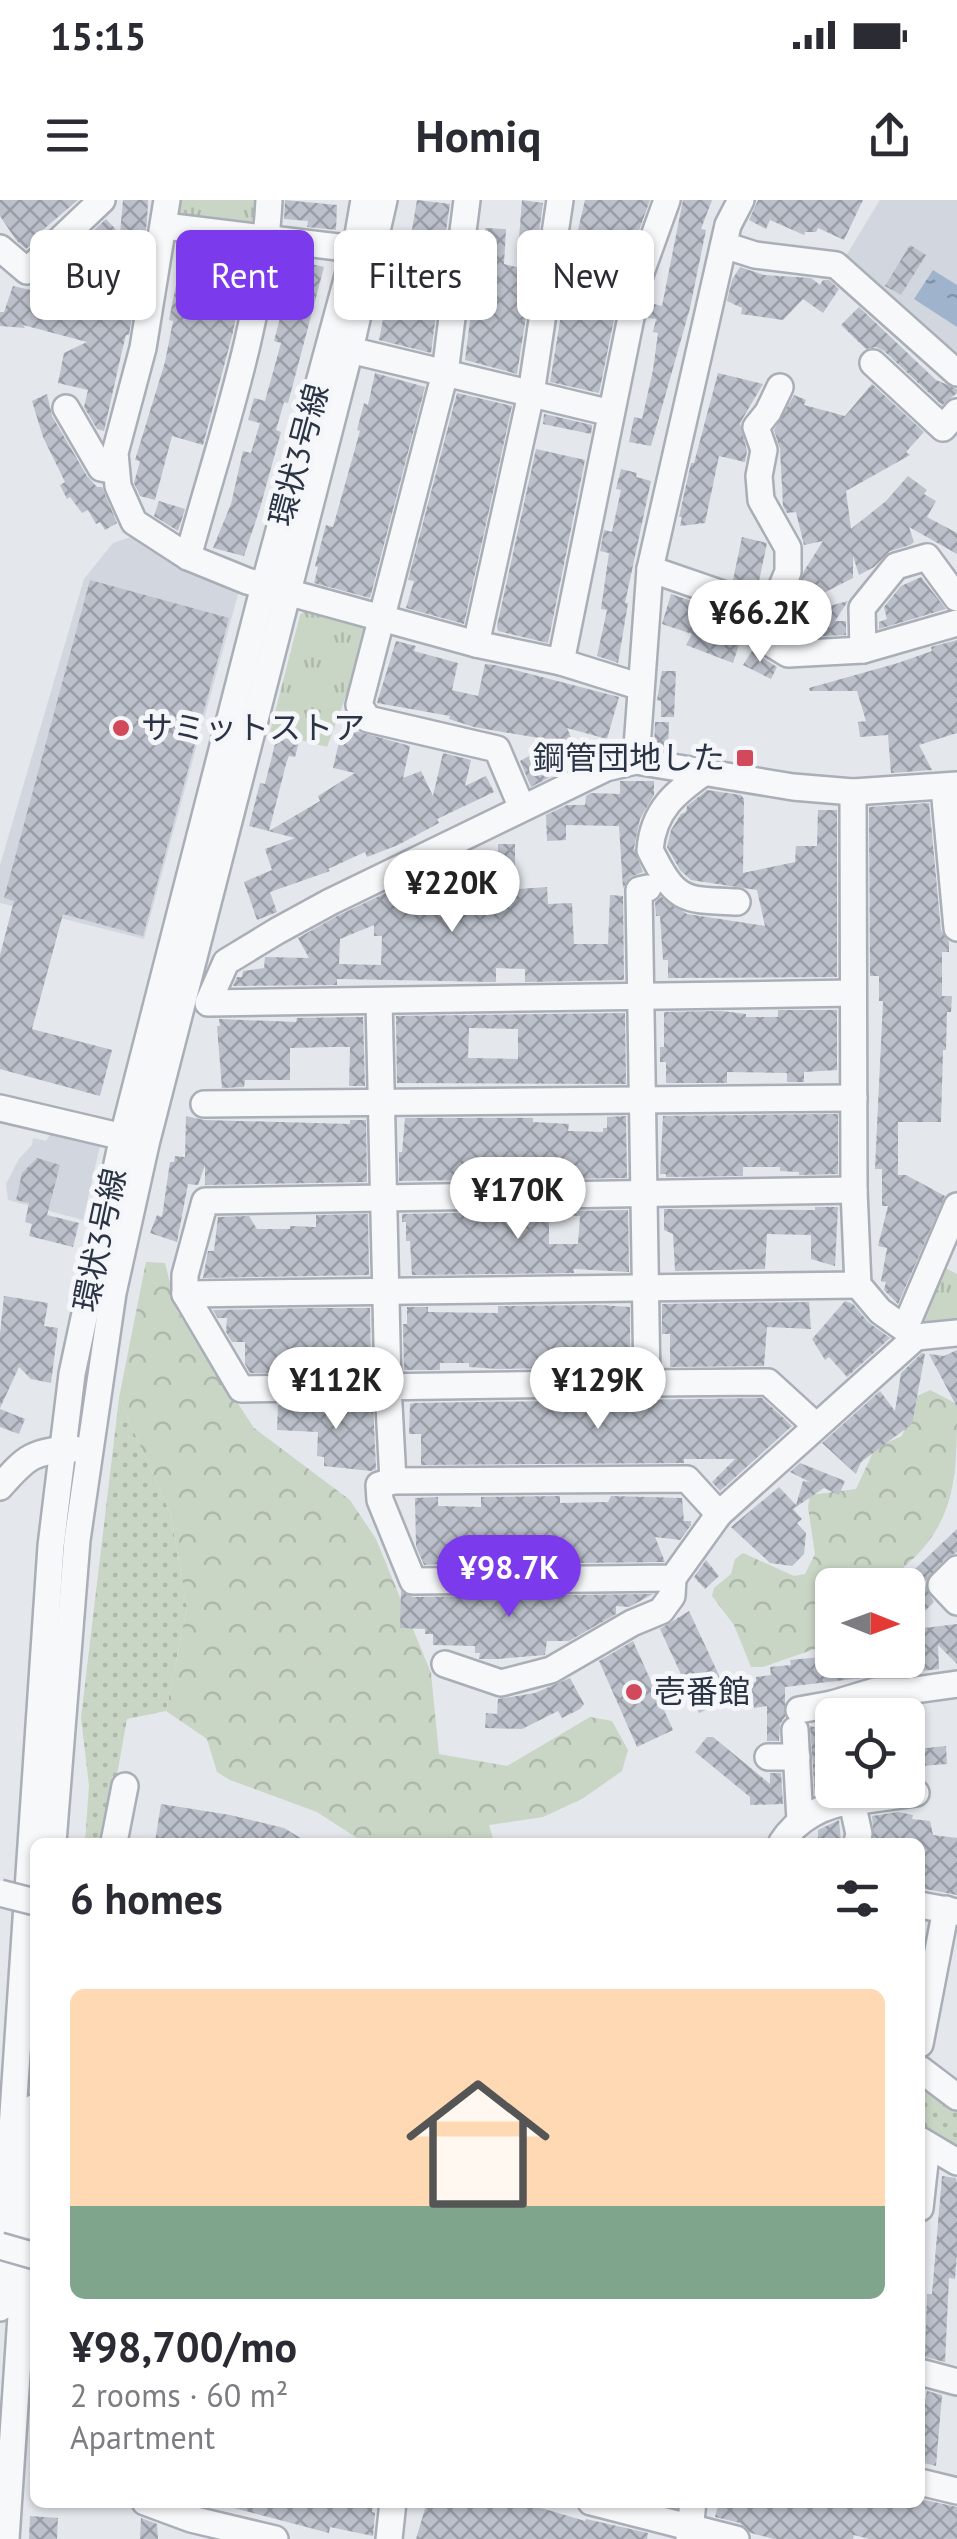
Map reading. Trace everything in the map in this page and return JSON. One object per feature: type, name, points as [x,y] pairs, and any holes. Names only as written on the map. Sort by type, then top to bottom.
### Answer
[{"type":"street","points":[[0,248],[27,270],[102,200]]},
{"type":"street","points":[[267,230],[269,200]]},
{"type":"street","name":"環状3号線","points":[[364,200],[365,230]]},
{"type":"street","name":"環状3号線","points":[[372,230],[384,200]]},
{"type":"street","points":[[468,200],[445,373],[359,705],[368,719],[497,749],[522,808]]},
{"type":"street","points":[[476,644],[532,394],[560,200]]},
{"type":"street","points":[[562,662],[639,278],[667,200]]},
{"type":"street","points":[[636,761],[650,569],[728,225],[741,200]]},
{"type":"street","points":[[235,230],[166,213],[143,348],[114,453],[118,486],[134,522],[188,557],[238,578],[476,644],[562,662],[641,688]]},
{"type":"street","points":[[724,245],[755,255],[836,265],[957,373]]},
{"type":"street","points":[[188,557],[251,320]]},
{"type":"street","name":"環状3号線","points":[[34,1838],[60,1450],[87,1293],[134,1140],[346,320]]},
{"type":"street","name":"環状3号線","points":[[275,588],[350,350],[354,320]]},
{"type":"street","points":[[350,350],[611,413]]},
{"type":"street","points":[[873,363],[943,428],[957,412]]},
{"type":"street","points":[[780,387],[756,427],[764,450],[759,476],[761,500],[788,548],[788,572],[760,638],[788,654],[863,650],[957,624]]},
{"type":"street","points":[[66,408],[101,468],[116,471]]},
{"type":"street","points":[[863,650],[862,608],[896,566],[927,556],[957,598]]},
{"type":"street","points":[[650,569],[769,610]]},
{"type":"street","points":[[853,993],[208,1002],[226,962],[276,931],[606,768],[636,761],[794,787],[853,792],[951,786],[957,928]]},
{"type":"street","points":[[706,771],[673,794],[656,818],[650,850],[672,886],[689,900],[737,902]]},
{"type":"street","points":[[853,792],[854,1190],[858,1285],[880,1311],[910,1333],[957,1333]]},
{"type":"street","points":[[648,888],[639,890],[648,1383]]},
{"type":"street","points":[[379,1001],[393,1480]]},
{"type":"street","points":[[204,1104],[854,1098]]},
{"type":"street","points":[[0,1108],[134,1140]]},
{"type":"street","name":"環状3号線","points":[[52,1838],[76,1540],[134,1140]]},
{"type":"street","points":[[816,1425],[768,1382],[241,1390],[185,1294],[185,1275],[206,1201],[854,1190]]},
{"type":"street","points":[[445,1664],[501,1683],[551,1670],[660,1611],[672,1596],[673,1578],[719,1514],[910,1333],[957,1206]]},
{"type":"street","points":[[185,1294],[858,1285]]},
{"type":"street","points":[[0,1487],[40,1451],[89,1448]]},
{"type":"street","points":[[673,1578],[413,1581],[380,1500],[378,1485],[393,1480],[687,1479],[719,1514]]},
{"type":"street","points":[[957,1568],[940,1586],[957,1602]]},
{"type":"street","points":[[859,1698],[875,1691],[922,1690],[957,1684]]},
{"type":"street","points":[[800,1821],[797,1720],[815,1714]]},
{"type":"street","points":[[768,1757],[796,1756]]},
{"type":"street","points":[[115,1838],[125,1786]]},
{"type":"street","points":[[785,1838],[794,1824],[825,1808]]},
{"type":"street","points":[[848,1808],[857,1838]]},
{"type":"street","points":[[0,1892],[30,1901]]},
{"type":"street","points":[[925,2012],[941,1909]]},
{"type":"street","name":"環状3号線","points":[[6,2539],[8,2294],[30,1911]]},
{"type":"street","points":[[925,2074],[957,2097]]},
{"type":"street","name":"環状3号線","points":[[0,2308],[8,2294],[30,2142]]},
{"type":"street","points":[[925,2143],[957,2162]]},
{"type":"street","points":[[0,2246],[30,2255]]},
{"type":"street","points":[[925,2373],[957,2382]]},
{"type":"street","points":[[925,2483],[957,2490]]},
{"type":"street","points":[[154,2508],[191,2529],[275,2539]]},
{"type":"street","points":[[389,2539],[393,2508]]},
{"type":"street","points":[[620,2508],[691,2523],[736,2539]]},
{"type":"shaded area","points":[[880,200],[957,200],[957,363],[844,259]]},
{"type":"shaded area","name":"サミットストア","points":[[137,535],[175,565],[239,591],[144,939],[0,903],[0,865],[84,579],[113,543]]},
{"type":"shaded area","points":[[51,1133],[100,1146],[83,1220],[8,1200],[6,1184],[19,1159],[32,1145],[33,1138],[46,1141]]},
{"type":"green space","points":[[178,200],[259,200],[258,223],[253,227],[181,215]]},
{"type":"green space","points":[[309,607],[365,624],[370,632],[327,747],[270,732],[300,615]]},
{"type":"green space","points":[[146,1262],[165,1263],[177,1311],[254,1428],[350,1500],[376,1539],[431,1673],[439,1754],[507,1766],[590,1717],[612,1721],[628,1750],[622,1771],[582,1799],[543,1817],[489,1825],[493,1838],[357,1838],[317,1812],[217,1772],[207,1739],[166,1711],[187,1607],[171,1515],[119,1398]]},
{"type":"green space","points":[[936,1263],[957,1274],[957,1329],[913,1325]]},
{"type":"green space","points":[[930,1390],[957,1404],[954,1475],[935,1533],[904,1568],[815,1568],[815,1649],[763,1667],[751,1667],[734,1625],[712,1596],[714,1588],[731,1574],[735,1559],[743,1553],[794,1576],[805,1574],[815,1554],[808,1507],[810,1495],[856,1489],[875,1448],[902,1436],[917,1396]]},
{"type":"green space","points":[[119,1398],[171,1515],[187,1607],[166,1711],[127,1719],[106,1838],[85,1838],[89,1785],[81,1718]]},
{"type":"green space","points":[[925,2091],[957,2110],[957,2151],[925,2131]]},
{"type":"water","points":[[933,270],[957,285],[957,327],[914,299]]},
{"type":"building","points":[[0,200],[78,200],[43,230],[30,230],[30,246],[26,249],[0,216]]},
{"type":"building","points":[[123,200],[148,200],[146,230],[120,230]]},
{"type":"building","points":[[285,200],[337,205],[336,230],[307,227],[308,221],[284,219]]},
{"type":"building","points":[[417,200],[450,204],[446,230],[412,230]]},
{"type":"building","points":[[522,200],[543,203],[539,230],[520,230]]},
{"type":"building","points":[[585,200],[650,200],[639,230],[578,230]]},
{"type":"building","points":[[683,200],[712,200],[701,229],[706,230],[690,308],[651,446],[629,442],[634,417],[642,419],[653,370],[658,333],[653,332],[654,304],[662,306]]},
{"type":"building","points":[[758,200],[863,200],[844,240],[818,228],[804,235],[770,220],[766,229],[749,220]]},
{"type":"building","points":[[106,219],[116,230],[94,230]]},
{"type":"building","points":[[506,229],[504,264],[517,267],[517,320],[525,320],[517,374],[465,360],[470,320],[497,320],[497,230],[485,230]]},
{"type":"building","points":[[910,245],[926,255],[901,295],[885,286]]},
{"type":"building","points":[[314,265],[324,267],[314,305]]},
{"type":"building","points":[[740,267],[764,275],[811,278],[820,285],[829,280],[839,289],[823,313],[803,299],[783,320],[741,314],[742,308],[727,301]]},
{"type":"building","points":[[176,285],[176,320],[235,320],[203,445],[172,436],[155,500],[140,496],[134,483],[140,461],[135,460],[165,362],[173,321],[169,320]]},
{"type":"building","points":[[13,286],[30,290],[30,320],[131,320],[104,431],[97,429],[84,407],[88,390],[58,383],[64,353],[87,342],[23,325],[25,328],[0,326],[0,312],[4,312]]},
{"type":"building","points":[[859,307],[936,380],[957,389],[957,393],[942,405],[884,351],[876,347],[866,349],[841,325]]},
{"type":"building","points":[[279,320],[310,320],[288,403],[284,402],[276,430],[281,432],[244,556],[213,548],[231,504],[243,451],[251,453],[260,423],[248,420],[254,398],[265,401],[281,343],[274,341]]},
{"type":"building","points":[[383,320],[435,320],[431,353],[379,340]]},
{"type":"building","points":[[560,320],[614,320],[599,393],[550,382]]},
{"type":"building","points":[[375,373],[425,387],[370,598],[314,583],[326,525],[333,527]]},
{"type":"building","points":[[718,373],[763,384],[740,423],[747,451],[745,462],[719,456],[705,523],[680,526],[691,463]]},
{"type":"building","points":[[872,384],[924,432],[906,452],[910,455],[846,491],[851,529],[886,501],[908,476],[936,501],[927,517],[957,533],[957,554],[909,527],[914,542],[910,545],[890,551],[859,575],[853,556],[853,578],[800,605],[806,621],[798,637],[792,638],[786,634],[787,616],[804,571],[823,541],[804,545],[796,512],[787,513],[783,506],[780,449],[774,430],[794,395],[806,400],[804,405],[845,416]]},
{"type":"building","points":[[457,393],[512,406],[464,624],[406,608],[414,581],[408,580]]},
{"type":"building","points":[[47,394],[52,416],[87,476],[102,487],[117,523],[105,530],[88,510],[82,513],[70,497],[67,499],[60,485],[65,482],[43,437],[32,401]]},
{"type":"building","points":[[544,414],[592,425],[591,434],[543,424]]},
{"type":"building","points":[[536,449],[585,460],[548,643],[498,631],[497,626]]},
{"type":"building","points":[[621,469],[651,481],[625,603],[618,663],[597,656],[607,610],[601,609],[609,553],[600,551],[604,530],[612,532]]},
{"type":"building","points":[[159,501],[185,509],[178,531],[154,516]]},
{"type":"building","points":[[742,537],[767,543],[758,586],[733,580]]},
{"type":"building","points":[[921,577],[946,609],[879,629],[879,622],[887,619],[884,607],[901,586]]},
{"type":"building","name":"サミットストア","points":[[90,580],[229,618],[143,936],[63,914],[32,1029],[112,1050],[100,1096],[0,1069],[0,955],[14,901],[4,898]]},
{"type":"building","points":[[671,594],[747,620],[733,663],[686,645],[692,634],[662,624]]},
{"type":"building","points":[[848,601],[835,621],[846,621],[846,635],[807,637],[807,612]]},
{"type":"building","points":[[957,640],[957,733],[919,745],[932,770],[891,773],[888,735],[860,737],[858,722],[866,721],[857,691],[810,691],[809,688],[898,663]]},
{"type":"building","points":[[396,641],[416,646],[414,651],[458,663],[452,690],[478,696],[485,664],[619,697],[607,739],[567,728],[576,749],[546,763],[552,776],[531,787],[520,761],[556,741],[474,727],[449,719],[450,716],[377,703]]},
{"type":"building","points":[[752,651],[777,667],[771,679],[743,665]]},
{"type":"building","points":[[662,671],[676,671],[674,717],[661,717],[661,701],[657,700]]},
{"type":"building","points":[[655,722],[669,722],[668,748],[654,747]]},
{"type":"building","points":[[352,730],[410,746],[403,778],[421,771],[433,796],[443,753],[471,760],[465,786],[486,776],[494,792],[437,819],[439,823],[398,845],[367,857],[365,852],[330,871],[270,892],[277,912],[257,920],[244,882],[272,870],[265,849],[295,838],[249,826],[277,736],[299,742],[295,757],[289,756],[286,764],[269,831],[320,801],[318,796],[355,773],[333,768],[340,738],[349,740]]},
{"type":"building","points":[[620,781],[654,781],[654,795],[640,819],[634,848],[643,872],[630,877],[623,888],[619,826],[566,825],[566,840],[547,841],[546,815],[567,805],[585,805],[586,796],[591,793],[620,794]]},
{"type":"building","points":[[707,790],[741,795],[744,799],[743,873],[795,862],[796,846],[817,846],[818,810],[837,810],[837,977],[668,978],[660,916],[656,916],[655,902],[661,897],[687,914],[765,926],[757,890],[691,880],[680,870],[667,847],[681,814]]},
{"type":"building","points":[[929,803],[941,930],[949,942],[949,952],[942,952],[942,996],[952,996],[951,1012],[947,1012],[943,1050],[941,1122],[898,1122],[898,1175],[906,1175],[945,1196],[898,1304],[884,1290],[886,1282],[881,1281],[887,1248],[878,1246],[888,1206],[882,1206],[882,1169],[875,1169],[883,1001],[879,1001],[879,976],[870,976],[869,807]]},
{"type":"building","points":[[498,844],[515,844],[515,882],[520,882],[519,889],[547,887],[548,904],[572,903],[574,944],[608,944],[610,895],[623,896],[624,980],[525,982],[525,969],[496,968],[496,982],[337,979],[337,985],[233,986],[243,971],[264,968],[265,957],[309,958],[298,938],[337,916],[392,890],[408,889],[408,882],[423,875],[456,875],[456,859],[498,859]],"holes":[[[374,925],[374,936],[382,936],[381,965],[339,964],[340,939]]]},
{"type":"building","points":[[778,1010],[837,1010],[837,1070],[804,1072],[804,1082],[787,1082],[787,1073],[727,1072],[727,1083],[666,1083],[666,1062],[660,1062],[664,1012],[721,1011],[746,1017],[778,1017]]},
{"type":"building","points":[[625,1013],[626,1084],[397,1083],[396,1016]],"holes":[[[469,1028],[518,1029],[518,1059],[468,1058]]]},
{"type":"building","points":[[363,1017],[365,1086],[349,1086],[350,1047],[333,1047],[290,1048],[290,1080],[245,1080],[244,1087],[222,1088],[219,1019],[296,1022],[297,1018]]},
{"type":"building","points":[[838,1114],[838,1174],[799,1175],[780,1171],[780,1167],[743,1167],[743,1176],[660,1174],[663,1116]]},
{"type":"building","points":[[186,1116],[204,1120],[350,1124],[350,1120],[366,1120],[367,1182],[205,1185],[205,1165],[198,1185],[188,1184],[177,1242],[150,1233],[157,1215],[162,1217],[170,1162],[174,1162],[175,1156],[185,1157]]},
{"type":"building","points":[[626,1116],[627,1178],[399,1181],[405,1118],[533,1118],[533,1122],[569,1124],[568,1131],[603,1132],[607,1117]]},
{"type":"building","points":[[37,1158],[60,1165],[47,1215],[79,1223],[73,1247],[29,1236],[32,1224],[25,1222],[29,1203],[16,1200],[22,1173]]},
{"type":"building","points":[[838,1207],[835,1266],[811,1259],[811,1235],[767,1234],[765,1269],[675,1271],[673,1234],[664,1230],[664,1209]]},
{"type":"building","points":[[628,1210],[629,1272],[574,1269],[574,1273],[412,1275],[410,1241],[406,1241],[402,1214]],"holes":[[[549,1214],[580,1216],[578,1244],[549,1244]]]},
{"type":"building","points":[[368,1214],[369,1275],[203,1278],[208,1251],[214,1251],[218,1217],[249,1216],[257,1229],[290,1229],[316,1227],[316,1215]]},
{"type":"building","points":[[4,1296],[48,1303],[44,1326],[58,1328],[51,1383],[31,1379],[19,1367],[0,1408],[0,1334]]},
{"type":"building","points":[[845,1301],[890,1338],[847,1377],[829,1357],[825,1360],[812,1339]]},
{"type":"building","points":[[809,1302],[811,1329],[767,1327],[764,1366],[670,1367],[670,1334],[662,1334],[662,1304]]},
{"type":"building","points":[[498,1306],[630,1307],[630,1367],[498,1369],[440,1363],[440,1370],[404,1370],[403,1324],[407,1324],[407,1307],[428,1307],[428,1312],[498,1313]]},
{"type":"building","points":[[370,1308],[371,1371],[250,1373],[245,1364],[245,1342],[232,1342],[226,1332],[227,1318],[218,1318],[213,1310]]},
{"type":"building","points":[[957,1350],[957,1407],[929,1354],[944,1356]]},
{"type":"building","points":[[925,1354],[912,1424],[861,1462],[856,1474],[822,1443],[880,1391],[895,1411],[901,1373]]},
{"type":"building","points":[[762,1398],[792,1426],[720,1491],[712,1482],[735,1459],[684,1459],[684,1463],[421,1465],[421,1434],[409,1434],[410,1404],[414,1403]]},
{"type":"building","points":[[373,1403],[376,1469],[371,1471],[324,1466],[324,1457],[317,1456],[318,1432],[277,1430],[278,1405]]},
{"type":"building","points":[[0,1409],[25,1419],[19,1434],[0,1427]]},
{"type":"building","points":[[800,1463],[845,1481],[839,1495],[824,1488],[793,1509],[802,1519],[797,1523],[806,1533],[804,1554],[792,1566],[770,1563],[731,1527],[779,1487],[796,1505],[803,1481],[810,1482],[790,1472]]},
{"type":"building","points":[[560,1496],[560,1503],[608,1502],[611,1496],[682,1498],[684,1521],[691,1521],[691,1525],[680,1540],[655,1537],[665,1562],[485,1564],[485,1560],[442,1560],[441,1564],[424,1565],[416,1546],[415,1498],[438,1497],[438,1506],[481,1507],[481,1497]]},
{"type":"building","points":[[957,1529],[957,1552],[946,1558],[925,1582],[925,1568],[916,1568]]},
{"type":"building","points":[[706,1560],[719,1576],[705,1589],[694,1577]]},
{"type":"building","points":[[925,1586],[934,1602],[925,1611]]},
{"type":"building","points":[[401,1591],[413,1597],[653,1594],[629,1607],[616,1606],[616,1614],[569,1641],[547,1641],[545,1655],[479,1659],[475,1646],[433,1645],[433,1634],[425,1634],[425,1629],[400,1628]]},
{"type":"building","points":[[689,1611],[730,1699],[699,1713],[660,1629]]},
{"type":"building","points":[[957,1624],[957,1664],[938,1645],[939,1669],[925,1671],[925,1628]]},
{"type":"building","name":"壱番館","points":[[633,1641],[673,1730],[637,1747],[599,1661]]},
{"type":"building","points":[[815,1658],[815,1678],[862,1678],[785,1687],[785,1717],[780,1724],[779,1741],[767,1741],[767,1706],[754,1708],[751,1683],[756,1682],[756,1677],[771,1675],[770,1667],[791,1665],[790,1660]]},
{"type":"building","points":[[570,1678],[584,1704],[580,1709],[562,1718],[558,1711],[522,1729],[485,1728],[486,1713],[497,1714],[498,1699],[535,1693]]},
{"type":"building","points":[[810,1726],[815,1727],[815,1795]]},
{"type":"building","points":[[707,1737],[713,1737],[770,1784],[770,1773],[781,1773],[783,1804],[750,1805],[750,1797],[695,1752]]},
{"type":"building","points":[[946,1746],[947,1764],[925,1766],[925,1748]]},
{"type":"building","points":[[161,1804],[284,1828],[300,1838],[156,1838]]},
{"type":"building","points":[[898,1812],[913,1815],[912,1819],[930,1821],[933,1835],[957,1838],[957,1895],[925,1889],[925,1838],[874,1838],[872,1816]]},
{"type":"building","points":[[839,1820],[841,1838],[818,1838],[818,1830]]},
{"type":"building","points":[[942,2176],[956,2178],[957,2183],[957,2254],[955,2279],[949,2278],[945,2362],[925,2357],[927,2294],[932,2294]]},
{"type":"building","points":[[927,2391],[942,2395],[936,2466],[925,2463]]},
{"type":"building","points":[[925,2500],[957,2507],[957,2539],[869,2539],[854,2535],[853,2539],[774,2539],[751,2533],[740,2523],[715,2517],[717,2508],[925,2508]]},
{"type":"building","points":[[234,2508],[372,2508],[373,2536],[330,2527],[329,2533]]},
{"type":"building","points":[[425,2508],[541,2508],[648,2533],[647,2539],[416,2539]]},
{"type":"building","points":[[30,2516],[58,2518],[57,2539],[29,2539]]},
{"type":"building","points":[[141,2518],[157,2524],[158,2539],[140,2539]]},
{"type":"place","name":"サミットストア","points":[[121,728]]},
{"type":"place","name":"鋼管団地した","points":[[745,758]]},
{"type":"place","name":"壱番館","points":[[634,1692]]}]
